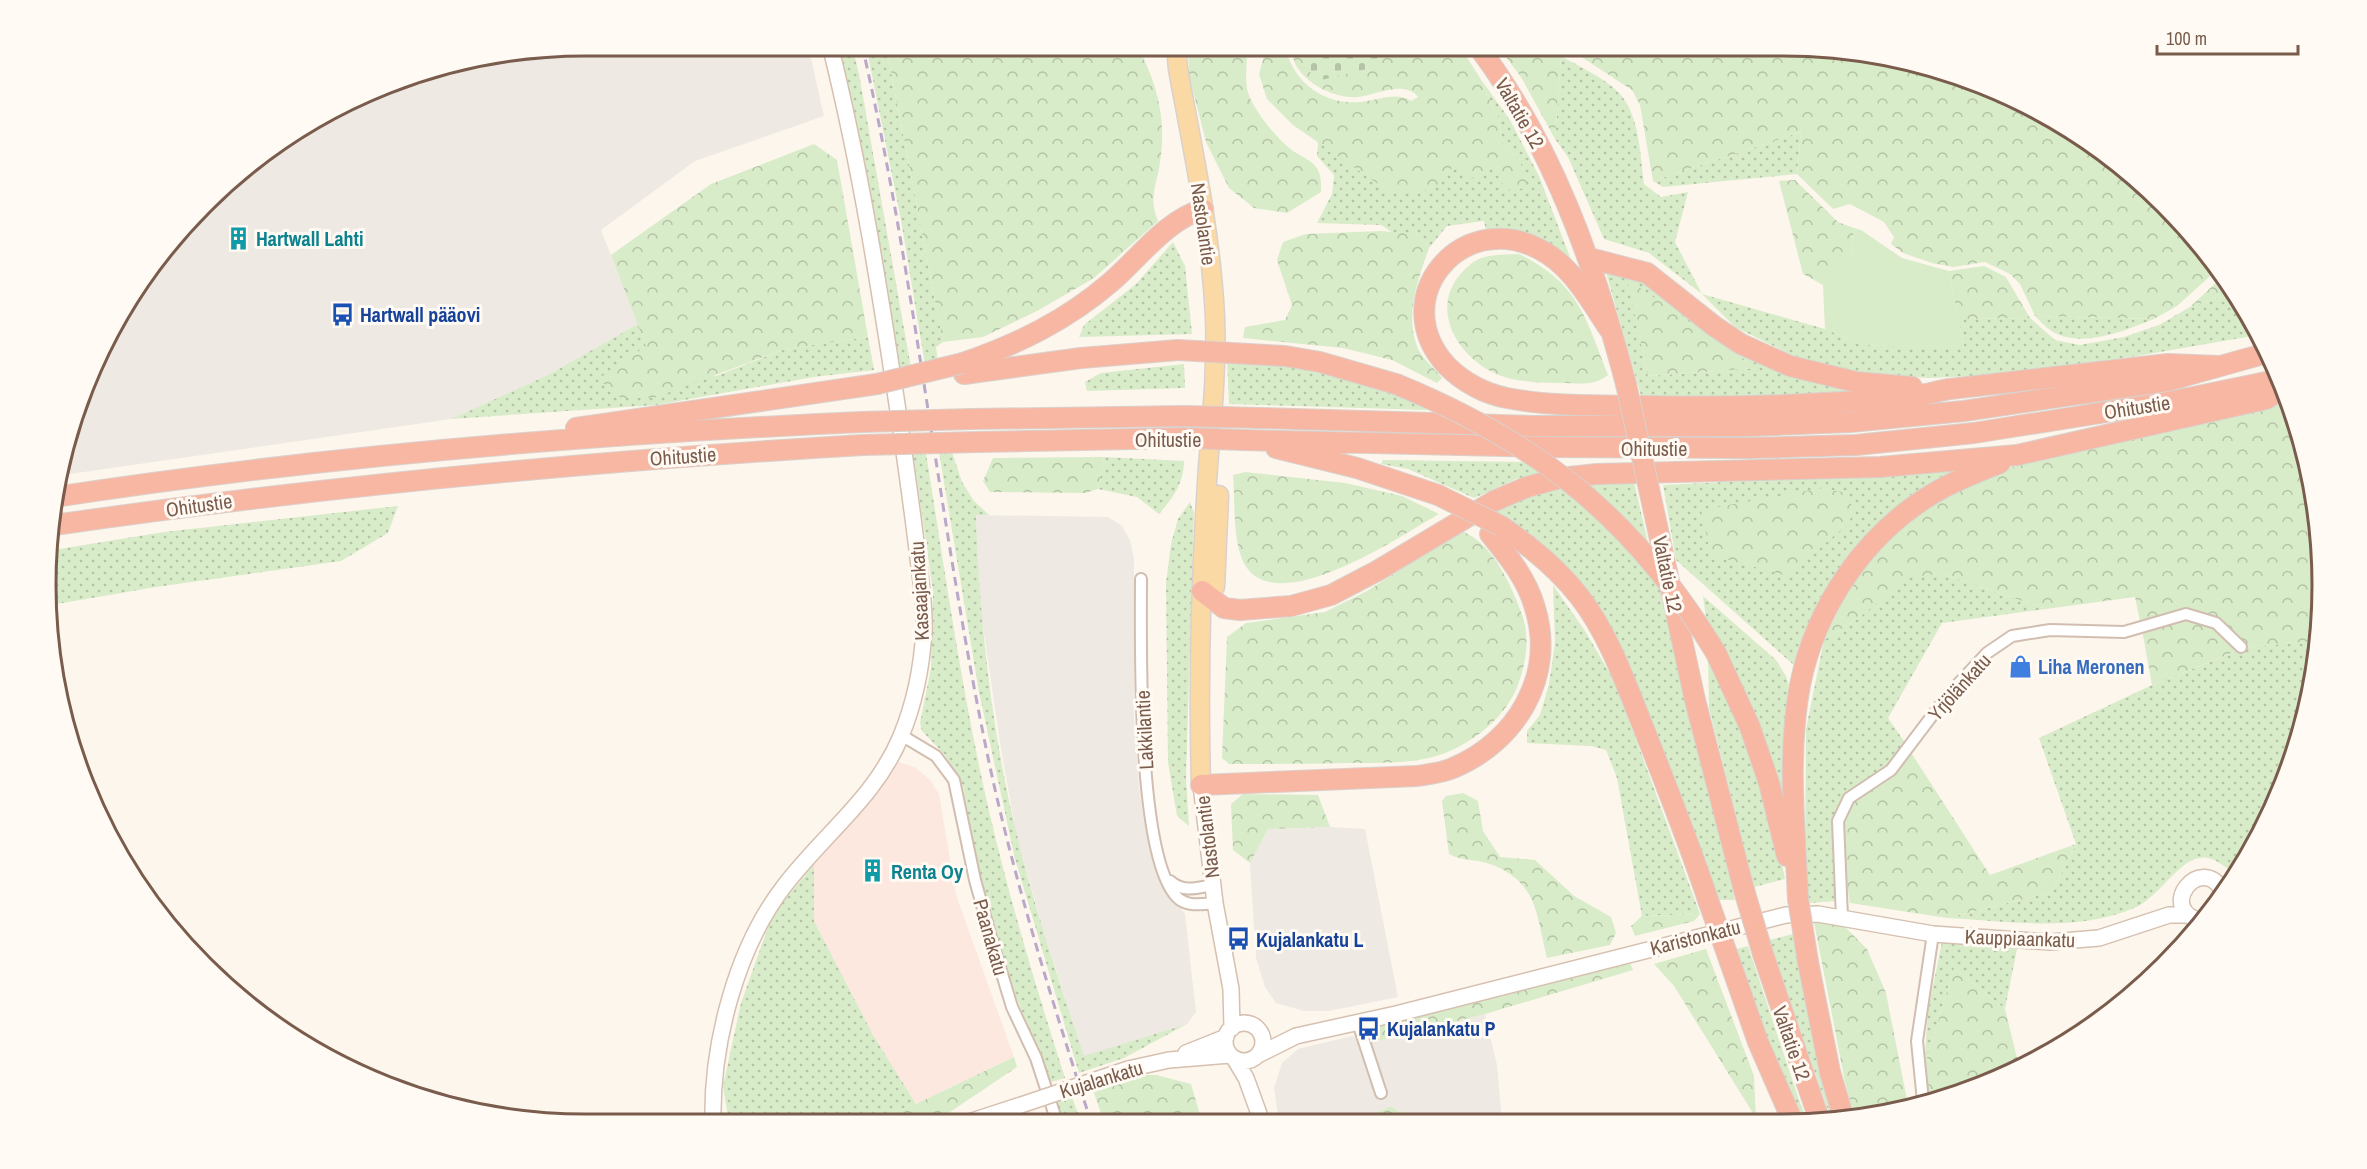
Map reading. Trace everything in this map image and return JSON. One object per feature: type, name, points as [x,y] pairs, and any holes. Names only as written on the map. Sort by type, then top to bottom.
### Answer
[{"type":"highway","name":"Valtatie 12","points":[[1484,56],[1531,128],[1569,207],[1589,258],[1626,384],[1695,699],[1744,890],[1763,954],[1817,1112]]},
{"type":"highway","points":[[963,369],[1064,318],[1111,282],[1165,231],[1182,218],[1203,209]]},
{"type":"highway","points":[[1612,333],[1577,282],[1560,262],[1524,242],[1493,239],[1465,246],[1453,254],[1434,275],[1424,303],[1424,320],[1429,339],[1448,367],[1460,378],[1480,389],[1507,398],[1582,405],[1688,407],[1860,401],[2168,364],[2219,366]]},
{"type":"highway","points":[[1589,258],[1647,273],[1714,326],[1741,344],[1790,366],[1856,382],[1948,390]]},
{"type":"highway","points":[[467,446],[963,369],[1178,350],[1285,356],[1320,362],[1396,384],[1497,431],[1566,479],[1642,551],[1693,615],[1716,653],[1750,727],[1765,772],[1798,899],[1830,1072],[1841,1110]]},
{"type":"highway","name":"Ohitustie","points":[[63,496],[254,469],[467,446],[861,422],[1185,416],[1531,426],[1850,422],[1964,411],[2167,381],[2259,355]]},
{"type":"highway","name":"Ohitustie","points":[[59,524],[265,495],[441,476],[694,455],[863,445],[1186,438],[1543,447],[1749,448],[1856,445],[1974,433],[2169,402],[2271,381]]},
{"type":"highway","points":[[1208,596],[1224,608],[1256,609],[1291,606],[1331,595],[1377,571],[1494,501],[1527,487],[1560,478],[1597,474],[1880,467],[2017,455],[2266,399],[2275,393]]},
{"type":"highway","points":[[1244,440],[1357,468],[1438,495],[1547,560],[1581,598],[1595,621],[1639,716],[1758,1042],[1789,1114]]},
{"type":"highway","points":[[1798,899],[1794,822],[1795,738],[1800,687],[1810,649],[1823,616],[1858,558],[1881,533],[1935,492],[2017,455]]},
{"type":"highway","points":[[1201,785],[1417,776],[1451,770],[1492,745],[1511,727],[1527,705],[1540,658],[1536,609],[1526,584],[1495,530]]},
{"type":"main road","name":"Nastolantie","points":[[1177,56],[1203,209],[1215,318],[1214,405],[1208,466],[1208,596],[1202,684],[1201,785]]},
{"type":"street","name":"Kasaajankatu","points":[[713,1114],[714,1087],[724,1022],[756,932],[785,885],[866,796],[880,775],[902,735],[920,670],[924,627],[923,598],[887,340],[832,56]]},
{"type":"street","name":"Lakkilantie","points":[[1141,579],[1142,728],[1151,823],[1167,879],[1178,898],[1186,903],[1215,903]]},
{"type":"street","name":"Yrjölänkatu","points":[[1842,918],[1838,820],[1849,798],[1891,770],[1947,696],[1975,664],[1995,647],[2012,636],[2024,633],[2062,630],[2124,632],[2186,614],[2216,623],[2241,647]]},
{"type":"street","name":"Paanakatu","points":[[902,735],[936,756],[954,780],[975,880],[992,941],[1012,1007],[1036,1058],[1054,1114]]},
{"type":"street","name":"Nastolantie","points":[[1201,785],[1215,903],[1231,989],[1229,1032]]},
{"type":"street","points":[[2140,924],[2195,879],[2202,877],[2219,882]]},
{"type":"street","points":[[1167,879],[1178,888],[1190,890],[1213,885]]},
{"type":"street","points":[[2184,889],[2182,903],[2194,917]]},
{"type":"street","name":"Kauppiaankatu","points":[[1933,934],[2067,942],[2099,938],[2175,913],[2192,919]]},
{"type":"street","name":"Karistonkatu","points":[[1257,1056],[1296,1036],[1358,1023],[1786,915],[1818,914],[1933,934]]},
{"type":"street","points":[[1922,1094],[1917,1041],[1933,934]]},
{"type":"street","name":"Nastolantie","points":[[1231,989],[1254,1027]]},
{"type":"street","points":[[1358,1023],[1381,1093]]},
{"type":"street","points":[[1260,1114],[1246,1078],[1226,1046],[1229,1032],[1254,1027],[1263,1041],[1257,1056],[1260,1114]]},
{"type":"street","name":"Karistonkatu","points":[[1254,1027],[1296,1036]]},
{"type":"street","name":"Kujalankatu","points":[[1169,1060],[1229,1032]]},
{"type":"street","points":[[1232,1056],[1247,1061],[1257,1056]]},
{"type":"street","name":"Kujalankatu","points":[[994,1114],[1128,1069],[1169,1060],[1232,1056]]},
{"type":"street","name":"Kasaajankatu","points":[[714,1087],[717,1114]]},
{"type":"shaded area","points":[[584,56],[810,56],[824,116],[695,161],[601,230],[638,324],[548,375],[451,419],[68,474],[84,414],[110,351],[126,320],[165,262],[210,210],[236,187],[262,165],[320,126],[382,96],[414,84],[481,66],[515,60]]},
{"type":"shaded area","points":[[976,515],[1108,517],[1122,526],[1130,540],[1134,559],[1134,717],[1139,788],[1144,821],[1168,892],[1185,914],[1196,1012],[1187,1024],[1084,1057],[1043,929],[1016,833],[978,592]]},
{"type":"shaded area","points":[[899,762],[915,767],[930,780],[939,794],[956,895],[1014,1057],[916,1104],[873,1035],[814,921],[814,864],[866,807]]},
{"type":"shaded area","points":[[1330,827],[1365,829],[1398,997],[1329,1011],[1304,1011],[1276,1003],[1265,987],[1256,958],[1250,863],[1268,829]]},
{"type":"shaded area","points":[[1485,1014],[1497,1065],[1501,1114],[1402,1114],[1391,1106],[1374,1114],[1278,1114],[1274,1088],[1282,1063],[1298,1049],[1352,1036],[1377,1041]]},
{"type":"green space","points":[[839,56],[855,56],[859,74],[911,368],[898,370]]},
{"type":"green space","points":[[868,56],[888,56],[943,342],[936,347],[938,363],[925,365],[901,220]]},
{"type":"green space","points":[[888,56],[1142,56],[1155,87],[1161,116],[1162,146],[1153,198],[1158,221],[1094,278],[1037,311],[983,337],[943,342]]},
{"type":"green space","points":[[1188,56],[1247,56],[1246,80],[1249,96],[1276,135],[1288,147],[1317,168],[1320,174],[1321,192],[1287,213],[1254,208],[1229,188],[1206,142],[1189,75]]},
{"type":"green space","points":[[1264,56],[1288,56],[1294,70],[1302,80],[1321,95],[1346,102],[1393,97],[1411,101],[1418,97],[1405,89],[1357,97],[1340,96],[1323,90],[1302,74],[1293,56],[1466,56],[1480,78],[1498,118],[1503,145],[1519,158],[1529,188],[1505,190],[1495,164],[1481,179],[1464,176],[1453,167],[1435,189],[1391,193],[1293,125],[1267,99],[1259,74]]},
{"type":"green space","points":[[1306,56],[1377,56],[1379,66],[1313,82]]},
{"type":"green space","points":[[1505,56],[1561,56],[1555,139],[1521,77]]},
{"type":"green space","points":[[1561,56],[1607,83],[1627,103],[1638,137],[1644,184],[1661,197],[1688,192],[1675,242],[1702,294],[1649,253],[1604,239],[1568,157],[1555,139]]},
{"type":"green space","points":[[1580,56],[1817,57],[1886,66],[1953,84],[1985,96],[2047,126],[2105,165],[2157,210],[2211,275],[2177,306],[2154,319],[2035,316],[2020,284],[2010,274],[1985,262],[1953,267],[1932,263],[1903,253],[1891,244],[1894,237],[1884,222],[1850,204],[1833,209],[1797,174],[1801,132],[1653,181],[1640,105],[1632,90]]},
{"type":"green space","points":[[1480,78],[1510,120],[1539,176],[1575,270],[1523,236],[1500,231],[1486,231],[1484,221],[1447,226],[1429,248],[1416,234],[1395,234],[1381,225],[1317,223],[1332,194],[1334,175],[1317,156],[1318,141],[1391,193],[1453,167],[1495,164],[1519,158],[1503,145],[1498,118]]},
{"type":"green space","points":[[1801,132],[1797,174],[1663,187],[1653,181]]},
{"type":"green space","points":[[814,144],[837,160],[868,337],[785,349],[654,398],[621,398],[598,379],[646,346],[611,255],[711,184]]},
{"type":"green space","points":[[1795,180],[1838,222],[1854,228],[1852,257],[1823,285],[1803,274],[1779,181]]},
{"type":"green space","points":[[1854,228],[1861,230],[1902,258],[1949,271],[1964,349],[1863,345],[1825,329],[1823,285],[1852,257]]},
{"type":"green space","points":[[1381,231],[1416,234],[1429,248],[1414,298],[1412,323],[1418,349],[1442,378],[1437,383],[1392,360],[1343,348],[1243,338],[1245,327],[1285,320],[1292,305],[1277,260],[1283,242],[1306,234]]},
{"type":"green space","points":[[1173,242],[1185,266],[1192,334],[1079,337],[1084,325],[1136,284]]},
{"type":"green space","points":[[1519,254],[1555,277],[1567,290],[1586,319],[1608,375],[1585,384],[1511,379],[1480,365],[1456,339],[1447,309],[1450,293],[1457,278],[1476,260],[1494,255]]},
{"type":"green space","points":[[1984,266],[2006,277],[2030,318],[1958,319],[1949,271]]},
{"type":"green space","points":[[1605,269],[1645,278],[1723,338],[1896,391],[1777,398],[1642,399]],"holes":[[[1628,280],[1756,368],[1648,376]]]},
{"type":"green space","points":[[1627,279],[1757,368],[1648,376]]},
{"type":"green space","points":[[2216,283],[2225,295],[2190,307]]},
{"type":"green space","points":[[1702,294],[1825,329],[1863,345],[1964,348],[1958,319],[2030,318],[2055,340],[2080,345],[2124,337],[2159,325],[2190,307],[2225,295],[2250,336],[2137,356],[1994,375],[1928,378],[1855,373],[1798,358],[1735,327]]},
{"type":"green space","points":[[2035,316],[2154,319],[2106,336],[2081,339],[2054,333]]},
{"type":"green space","points":[[638,324],[646,346],[716,376],[785,349],[868,337],[874,370],[814,377],[656,405],[451,419],[548,375]]},
{"type":"green space","points":[[1227,360],[1302,369],[1362,381],[1389,389],[1411,399],[1427,410],[1229,404]]},
{"type":"green space","points":[[1184,364],[1185,388],[1087,391],[1085,382],[1101,373]]},
{"type":"green space","points":[[2279,404],[2293,448],[2307,515],[2310,550],[2312,584],[2308,642],[2247,647],[2218,619],[2187,608],[2140,621],[2135,597],[2046,609],[1943,574],[1907,577],[1860,617],[1824,640],[1844,597],[1873,555],[1915,515],[1947,493],[2003,469],[2248,414]]},
{"type":"green space","points":[[939,452],[952,452],[962,482],[974,501],[989,515],[976,515],[980,594],[988,676],[1000,757],[1032,891],[1084,1056],[1187,1024],[1124,1058],[1079,1073],[1015,859],[979,692]]},
{"type":"green space","points":[[913,453],[926,453],[979,767],[1024,945],[1065,1078],[1051,1082],[1014,992],[980,880],[963,786],[945,755],[922,731],[920,723],[931,668],[933,591]]},
{"type":"green space","points":[[1104,457],[1184,461],[1184,469],[1173,496],[1159,514],[1137,497],[1098,489]]},
{"type":"green space","points":[[1104,457],[1098,489],[1085,493],[990,492],[983,481],[993,458]]},
{"type":"green space","points":[[1383,460],[1530,462],[1543,472],[1516,479],[1474,498],[1408,469],[1381,464]]},
{"type":"green space","points":[[1984,462],[1891,516],[1797,668],[1676,560],[1663,485],[1911,473]]},
{"type":"green space","points":[[1245,472],[1345,483],[1402,496],[1439,514],[1365,557],[1333,571],[1302,581],[1275,583],[1253,575],[1240,553],[1235,525],[1233,475]]},
{"type":"green space","points":[[1634,482],[1650,551],[1583,484]]},
{"type":"green space","points":[[1566,487],[1599,516],[1657,578],[1735,900],[1715,900],[1606,627],[1490,512],[1543,491]]},
{"type":"green space","points":[[1823,488],[1842,492],[1855,509],[1848,524],[1787,576],[1711,555],[1701,510]]},
{"type":"green space","points":[[1190,502],[1194,513],[1186,778],[1189,826],[1177,816],[1168,762],[1166,583],[1171,544],[1178,519]]},
{"type":"green space","points":[[398,506],[388,533],[341,561],[156,587],[57,604],[57,549],[164,532]]},
{"type":"green space","points":[[1461,531],[1472,536],[1491,554],[1506,577],[1526,629],[1526,656],[1519,682],[1506,708],[1496,719],[1460,746],[1433,757],[1412,761],[1229,764],[1222,758],[1227,637],[1246,623],[1325,612],[1367,591]]},
{"type":"green space","points":[[1943,574],[2046,609],[1942,623],[1888,718],[1906,744],[1888,768],[1835,819],[1833,867],[1836,901],[1809,903],[1805,855],[1806,729],[1824,640],[1860,617],[1907,576]]},
{"type":"green space","points":[[1553,585],[1585,631],[1615,682],[1700,914],[1642,916],[1617,778],[1606,750],[1591,746],[1527,743],[1527,731],[1540,715],[1549,684],[1555,642]]},
{"type":"green space","points":[[1703,596],[1776,660],[1786,676],[1792,695],[1788,837],[1707,625]]},
{"type":"green space","points":[[2185,617],[2215,627],[2239,650],[2152,685],[2142,630]]},
{"type":"green space","points":[[2308,642],[2301,688],[2283,755],[2257,818],[2228,869],[2212,859],[2201,857],[2192,860],[2154,894],[2134,908],[2089,921],[2042,924],[1947,918],[2052,892],[2076,844],[2039,738],[2152,685],[2247,647]]},
{"type":"green space","points":[[1708,656],[1735,708],[1769,801],[1785,879],[1754,887],[1709,708]]},
{"type":"green space","points":[[1910,751],[1990,875],[2076,844],[2052,892],[1947,918],[1850,903],[1844,869],[1843,821],[1853,802],[1895,773]]},
{"type":"green space","points":[[1463,793],[1478,801],[1483,831],[1500,857],[1535,860],[1574,896],[1611,917],[1616,933],[1610,945],[1547,958],[1537,914],[1526,890],[1518,880],[1506,871],[1490,864],[1449,854],[1442,801],[1446,796]]},
{"type":"green space","points":[[1243,794],[1318,795],[1330,827],[1268,829],[1250,863],[1233,850],[1231,804]]},
{"type":"green space","points":[[814,864],[814,921],[873,1035],[916,1104],[887,1114],[728,1114],[723,1086],[741,1003],[772,916]]},
{"type":"green space","points":[[1700,914],[1694,921],[1635,936],[1631,926],[1642,916]]},
{"type":"green space","points":[[1814,922],[1844,926],[1867,949],[1886,993],[1907,1098],[1852,1109]]},
{"type":"green space","points":[[1793,934],[1835,1110],[1828,1111],[1769,940]]},
{"type":"green space","points":[[1942,942],[2017,949],[2005,1009],[1954,968],[1924,1068],[1928,1010]]},
{"type":"green space","points":[[1748,946],[1804,1113],[1796,1113],[1778,1078],[1733,950]]},
{"type":"green space","points":[[1706,949],[1754,1076],[1756,1114],[1754,1114],[1674,986],[1654,964]]},
{"type":"green space","points":[[1630,963],[1633,970],[1485,1014],[1377,1041],[1374,1028]]},
{"type":"green space","points":[[1954,968],[2005,1009],[2017,1058],[1985,1073],[1929,1092],[1924,1068]]},
{"type":"green space","points":[[1014,1057],[1017,1067],[947,1114],[887,1114],[916,1104]]},
{"type":"green space","points":[[1130,1075],[1156,1075],[1191,1084],[1200,1114],[1101,1114],[1092,1087]]},
{"type":"green space","points":[[1071,1094],[1078,1114],[1061,1114],[1056,1099]]},
{"type":"green space","points":[[1391,1106],[1402,1114],[1374,1114]]},
{"type":"railway","points":[[864,56],[896,216],[952,561],[993,782],[1031,929],[1088,1114]]},
{"type":"place","name":"Hartwall Lahti","points":[[238,238]]},
{"type":"place","name":"Hartwall pääovi","points":[[342,314]]},
{"type":"place","name":"Liha Meronen","points":[[2020,666]]},
{"type":"place","name":"Renta Oy","points":[[873,871]]},
{"type":"place","name":"Kujalankatu L","points":[[1238,939]]},
{"type":"place","name":"Kujalankatu P","points":[[1369,1028]]}]
